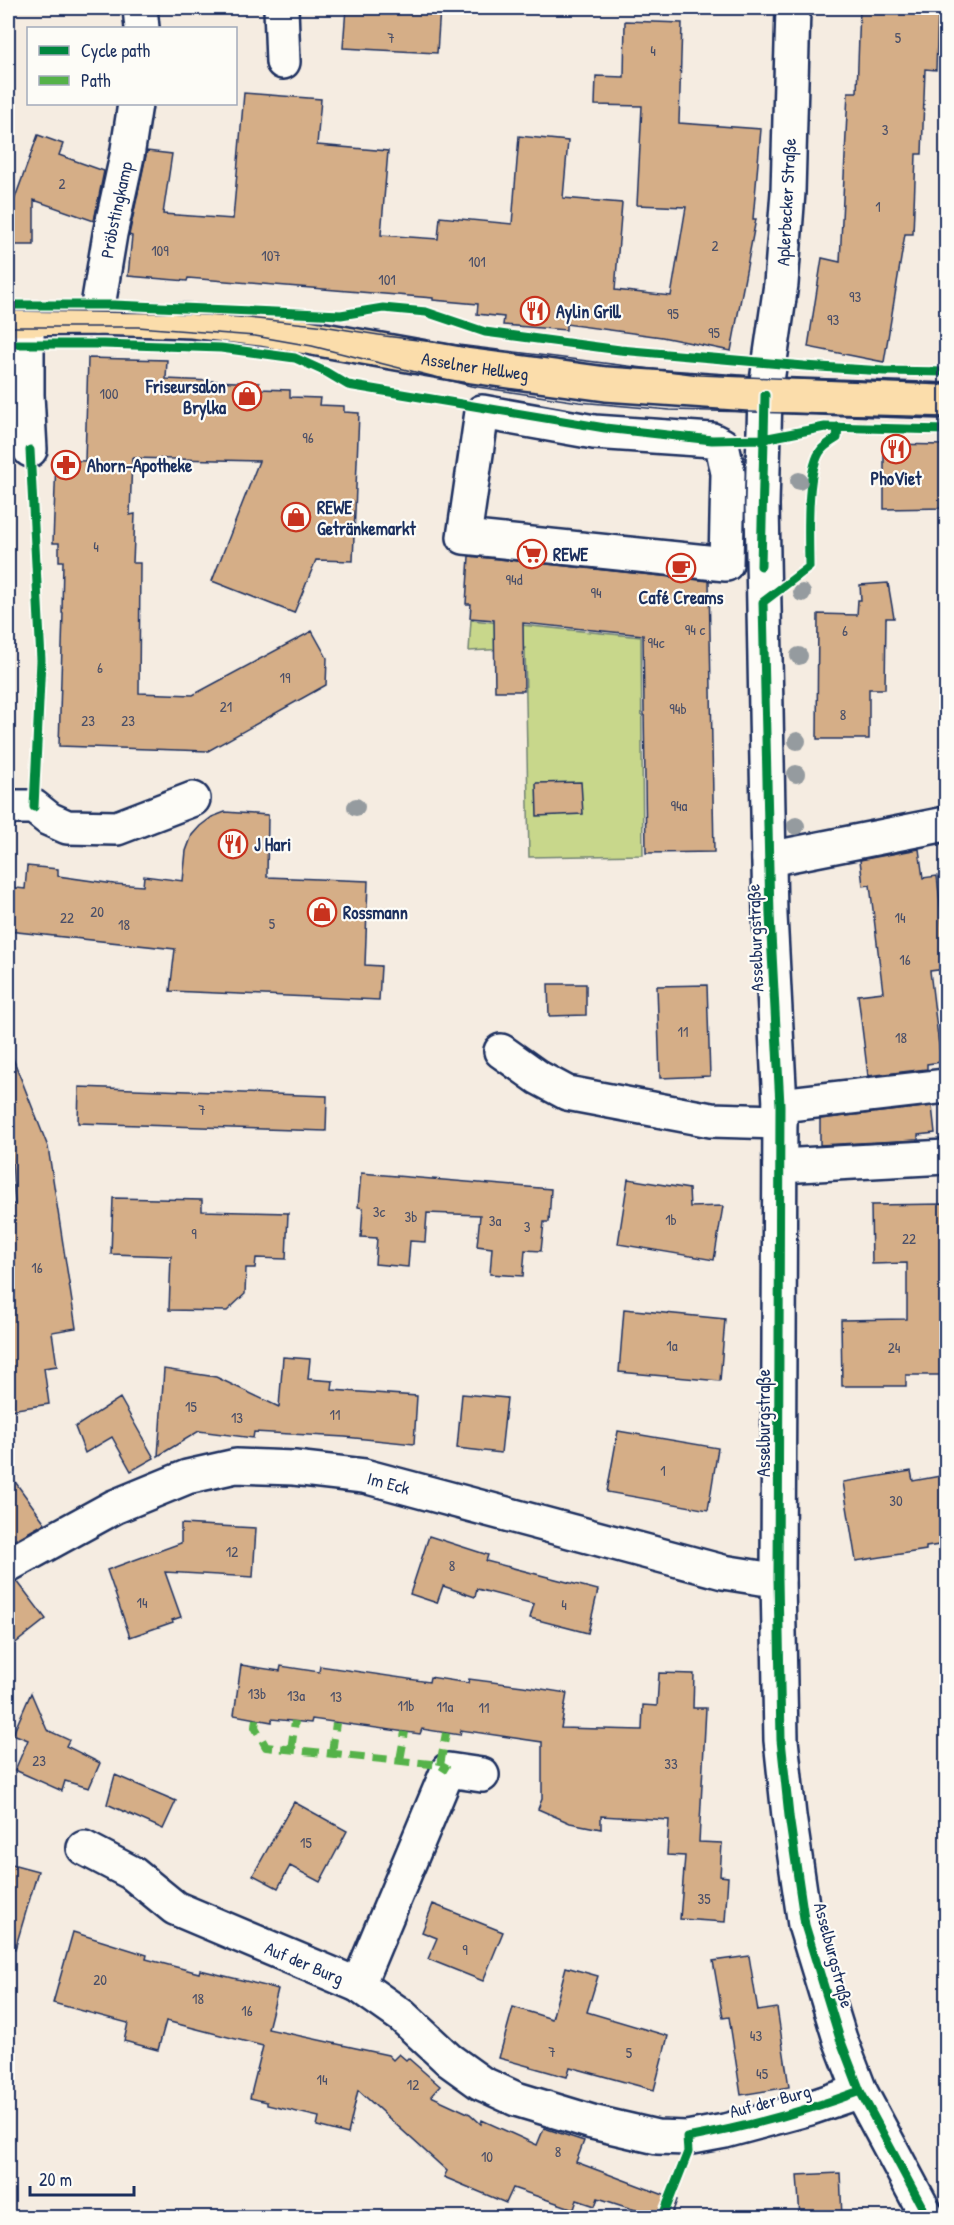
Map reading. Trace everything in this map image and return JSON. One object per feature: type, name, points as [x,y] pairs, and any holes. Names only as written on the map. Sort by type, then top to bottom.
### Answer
[{"type":"main road","name":"Asselner Hellweg","points":[[17,319],[96,318],[192,321],[261,328],[465,365],[617,385],[765,395],[946,401]]},
{"type":"street","points":[[140,8],[142,27]]},
{"type":"street","points":[[281,8],[283,62]]},
{"type":"street","name":"Aplerbecker Straße","points":[[765,395],[781,284],[788,192],[793,8]]},
{"type":"street","name":"Pröbstingkamp","points":[[96,318],[135,105]]},
{"type":"street","points":[[17,319],[27,395],[30,450]]},
{"type":"street","name":"Asselburgstraße","points":[[765,395],[761,566],[769,859],[780,1114],[778,1579],[781,1740],[789,1816],[806,1925],[840,2039],[860,2091],[928,2217]]},
{"type":"street","points":[[482,412],[594,432],[712,440],[722,445],[728,473],[726,564],[464,537],[482,412]]},
{"type":"street","points":[[8,807],[34,807],[49,819],[67,827],[117,828],[193,799]]},
{"type":"street","points":[[769,859],[946,824]]},
{"type":"street","points":[[501,1051],[539,1078],[567,1093],[711,1120],[780,1114],[946,1086]]},
{"type":"street","points":[[780,1166],[946,1157]]},
{"type":"street","name":"Im Eck","points":[[8,1565],[114,1507],[187,1477],[236,1466],[294,1468],[364,1476],[723,1572],[778,1579]]},
{"type":"street","points":[[358,1985],[448,1770],[482,1775]]},
{"type":"street","name":"Auf der Burg","points":[[84,1848],[132,1873],[175,1908],[358,1985],[402,2016],[449,2060],[481,2083],[516,2099],[592,2122],[657,2138],[687,2138],[725,2131],[819,2106],[860,2091]]},
{"type":"green space","points":[[471,620],[641,637],[643,855],[529,857],[525,648],[469,651]]},
{"type":"building","points":[[346,8],[440,8],[437,53],[343,48]]},
{"type":"building","points":[[860,8],[938,11],[936,70],[925,69],[922,154],[916,154],[913,234],[905,234],[884,362],[808,347],[822,258],[840,262],[848,92],[857,92]]},
{"type":"building","points":[[625,21],[682,23],[679,123],[761,129],[753,219],[756,219],[731,351],[662,337],[566,324],[566,330],[503,325],[504,317],[477,314],[478,304],[433,300],[433,298],[188,278],[187,281],[128,276],[132,236],[129,235],[147,151],[172,154],[163,214],[233,219],[244,93],[321,99],[317,145],[388,151],[381,235],[438,239],[440,217],[512,224],[519,136],[568,141],[563,198],[622,203],[615,290],[671,296],[686,207],[637,205],[642,106],[595,105],[596,76],[624,77]]},
{"type":"building","points":[[38,135],[63,144],[59,155],[104,171],[94,221],[34,200],[34,245],[8,245],[8,217]]},
{"type":"building","points":[[88,358],[167,360],[166,379],[259,383],[259,389],[290,390],[290,397],[320,398],[319,405],[344,406],[344,412],[359,413],[353,561],[316,560],[294,613],[212,581],[259,461],[132,458],[130,515],[135,514],[133,563],[140,563],[139,693],[193,695],[312,631],[327,658],[326,685],[208,751],[59,746],[63,561],[59,561],[59,543],[53,543],[56,460],[85,461]]},
{"type":"building","points":[[884,444],[946,445],[946,508],[884,509]]},
{"type":"building","points":[[469,556],[709,581],[714,852],[646,853],[643,635],[523,623],[524,691],[495,691],[494,620],[470,618],[471,604],[466,604]]},
{"type":"building","points":[[888,583],[894,618],[886,618],[885,689],[869,689],[869,739],[817,739],[818,614],[857,615],[858,600],[861,600],[860,585]]},
{"type":"building","points":[[581,782],[583,814],[537,816],[536,783]]},
{"type":"building","points":[[225,812],[268,815],[267,877],[368,881],[365,965],[381,966],[379,1000],[170,991],[175,949],[8,931],[8,887],[25,889],[27,866],[58,869],[58,876],[114,884],[143,886],[144,876],[183,881],[186,851],[192,835],[212,817]]},
{"type":"building","points":[[919,849],[923,878],[937,876],[943,929],[946,928],[946,969],[930,971],[941,1062],[927,1064],[927,1069],[868,1076],[858,995],[883,992],[870,885],[863,886],[860,860]]},
{"type":"building","points":[[548,984],[586,984],[586,1015],[549,1016]]},
{"type":"building","points":[[707,985],[710,1076],[660,1078],[657,986]]},
{"type":"building","points":[[10,1051],[48,1147],[76,1328],[52,1332],[57,1366],[44,1368],[49,1404],[10,1410],[8,1395],[8,1205],[15,1204],[8,1101],[8,1052]]},
{"type":"building","points":[[79,1087],[327,1096],[326,1131],[78,1123]]},
{"type":"building","points":[[932,1106],[935,1133],[918,1135],[918,1140],[820,1145],[820,1119]]},
{"type":"building","points":[[361,1173],[551,1189],[549,1222],[544,1222],[541,1251],[525,1250],[523,1276],[490,1274],[492,1248],[477,1246],[480,1215],[427,1213],[425,1242],[410,1241],[408,1267],[375,1264],[377,1238],[361,1237],[363,1208],[358,1207]]},
{"type":"building","points":[[628,1179],[689,1189],[690,1207],[723,1206],[714,1260],[618,1244]]},
{"type":"building","points":[[113,1198],[202,1200],[202,1211],[288,1213],[286,1259],[256,1258],[255,1268],[246,1268],[245,1294],[227,1311],[169,1310],[171,1256],[111,1254]]},
{"type":"building","points":[[946,1204],[946,1375],[906,1375],[906,1386],[842,1386],[841,1320],[907,1319],[907,1263],[872,1264],[871,1205]]},
{"type":"building","points":[[624,1309],[725,1319],[720,1381],[619,1372]]},
{"type":"building","points":[[283,1357],[310,1359],[308,1379],[333,1381],[332,1390],[417,1396],[414,1444],[345,1437],[254,1432],[253,1438],[199,1431],[158,1456],[164,1369],[216,1377],[279,1407]]},
{"type":"building","points":[[462,1394],[507,1398],[501,1453],[457,1448]]},
{"type":"building","points":[[120,1398],[154,1458],[131,1471],[112,1437],[85,1453],[75,1427]]},
{"type":"building","points":[[618,1431],[718,1448],[708,1510],[607,1492]]},
{"type":"building","points":[[911,1471],[913,1481],[946,1475],[946,1544],[926,1547],[926,1550],[856,1561],[843,1482]]},
{"type":"building","points":[[8,1472],[45,1523],[8,1544]]},
{"type":"building","points":[[181,1524],[256,1528],[253,1577],[165,1572],[181,1617],[130,1637],[107,1570],[181,1543]]},
{"type":"building","points":[[429,1536],[488,1555],[486,1561],[598,1590],[588,1633],[530,1618],[534,1604],[477,1589],[475,1597],[443,1586],[437,1603],[410,1594]]},
{"type":"building","points":[[17,1581],[46,1619],[8,1649],[8,1584]]},
{"type":"building","points":[[241,1665],[280,1671],[281,1666],[319,1672],[320,1666],[429,1682],[430,1677],[468,1683],[469,1679],[567,1693],[561,1728],[642,1730],[643,1705],[657,1706],[659,1673],[694,1674],[693,1708],[706,1708],[699,1842],[722,1843],[720,1876],[728,1877],[725,1922],[680,1919],[685,1856],[667,1855],[669,1820],[601,1816],[601,1829],[570,1823],[538,1809],[542,1799],[542,1742],[461,1730],[460,1735],[422,1729],[420,1734],[312,1719],[311,1723],[272,1719],[272,1722],[234,1715]]},
{"type":"building","points":[[31,1693],[47,1730],[69,1740],[66,1746],[100,1763],[89,1788],[65,1781],[62,1791],[15,1770],[28,1740],[13,1734]]},
{"type":"building","points":[[115,1775],[176,1801],[163,1829],[107,1804]]},
{"type":"building","points":[[294,1802],[347,1831],[320,1882],[290,1866],[278,1888],[253,1875]]},
{"type":"building","points":[[8,1863],[38,1871],[15,1949],[8,1948]]},
{"type":"building","points":[[433,1904],[503,1932],[483,1981],[428,1959],[437,1938],[422,1932]]},
{"type":"building","points":[[73,1932],[147,1955],[146,1959],[199,1973],[200,1970],[278,1989],[268,2029],[388,2055],[393,2060],[399,2054],[406,2060],[408,2058],[440,2086],[431,2096],[470,2114],[481,2124],[482,2120],[537,2145],[544,2128],[584,2141],[576,2162],[677,2200],[671,2217],[657,2217],[598,2198],[595,2206],[577,2200],[574,2209],[513,2188],[506,2203],[444,2177],[447,2171],[358,2090],[348,2134],[317,2126],[319,2117],[267,2105],[267,2102],[250,2098],[263,2046],[166,2021],[158,2050],[124,2041],[128,2023],[53,2003]]},
{"type":"building","points":[[749,1956],[758,2011],[777,2008],[789,2087],[741,2095],[729,2017],[723,2018],[713,1961]]},
{"type":"building","points":[[566,1967],[598,1976],[587,2012],[668,2036],[654,2090],[570,2067],[567,2077],[499,2058],[513,2007],[552,2019]]},
{"type":"building","points":[[840,2173],[842,2217],[800,2217],[797,2175]]},
{"type":"tram line","points":[[8,311],[169,313],[238,317],[317,325],[385,336],[700,375],[946,385]]},
{"type":"tram line","points":[[8,327],[138,327],[255,336],[312,346],[471,386],[579,402],[670,410],[946,417]]},
{"type":"marked path","points":[[256,1719],[255,1727],[266,1747],[440,1765],[448,1770]]},
{"type":"marked path","points":[[291,1750],[295,1721]]},
{"type":"marked path","points":[[332,1753],[336,1723]]},
{"type":"marked path","points":[[400,1760],[405,1732]]},
{"type":"marked path","points":[[440,1765],[446,1733]]},
{"type":"cycle path","points":[[8,305],[114,305],[341,315],[383,308],[426,312],[485,332],[620,350],[804,366],[946,372]]},
{"type":"cycle path","points":[[8,344],[221,348],[295,358],[348,385],[605,428],[712,440],[763,439],[825,427],[946,430]]},
{"type":"cycle path","points":[[761,566],[765,395]]},
{"type":"cycle path","points":[[838,427],[837,438],[822,449],[813,472],[809,505],[809,567],[763,602],[770,915],[780,1105],[778,1579],[781,1740],[789,1816],[805,1925],[840,2039],[860,2091],[928,2218]]},
{"type":"cycle path","points":[[30,450],[41,660],[34,807]]},
{"type":"cycle path","points":[[662,2218],[688,2152],[687,2138],[775,2118],[860,2091]]},
{"type":"place","name":"Aylin Grill","points":[[535,311]]},
{"type":"place","name":"Friseursalon Brylka","points":[[247,396]]},
{"type":"place","name":"PhoViet","points":[[896,449]]},
{"type":"place","name":"Ahorn-Apotheke","points":[[66,465]]},
{"type":"place","name":"REWE Getränkemarkt","points":[[296,517]]},
{"type":"place","name":"REWE","points":[[532,554]]},
{"type":"place","name":"Café Creams","points":[[681,568]]},
{"type":"place","name":"J Hari","points":[[233,844]]},
{"type":"place","name":"Rossmann","points":[[322,912]]}]
